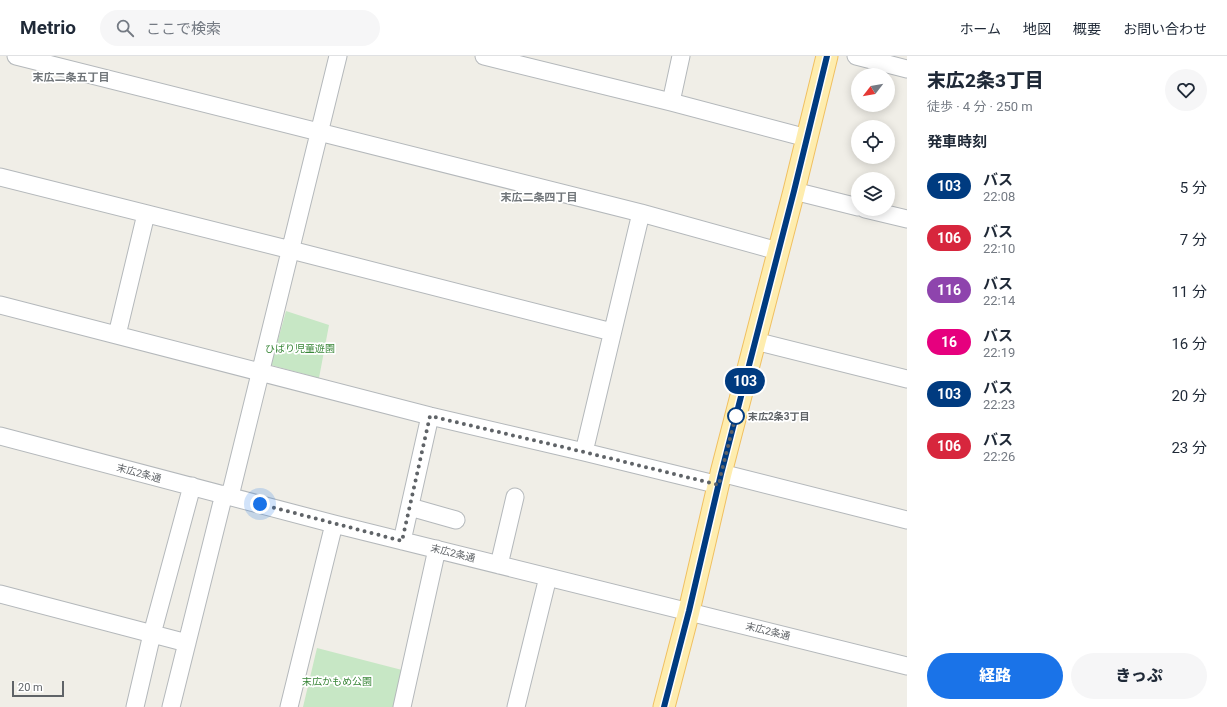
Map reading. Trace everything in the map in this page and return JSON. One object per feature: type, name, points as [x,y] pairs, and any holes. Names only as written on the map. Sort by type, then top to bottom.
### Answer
[{"type":"main road","points":[[664,707],[827,56]]},
{"type":"street","points":[[16,56],[641,213],[778,251]]},
{"type":"street","points":[[171,707],[261,372],[338,56]]},
{"type":"street","points":[[484,56],[671,102],[807,138]]},
{"type":"street","points":[[671,102],[681,56]]},
{"type":"street","points":[[856,56],[907,69]]},
{"type":"street","points":[[0,177],[612,332]]},
{"type":"street","points":[[794,191],[851,205]]},
{"type":"street","points":[[584,452],[641,213]]},
{"type":"street","points":[[117,335],[146,214]]},
{"type":"street","points":[[892,216],[907,220]]},
{"type":"street","points":[[0,305],[430,416],[584,452],[720,479],[907,520]]},
{"type":"street","points":[[755,341],[907,379]]},
{"type":"street","points":[[402,541],[430,416]]},
{"type":"street","name":"末広2条通","points":[[0,436],[334,524],[907,666]]},
{"type":"street","points":[[135,707],[152,634],[192,486]]},
{"type":"street","points":[[499,565],[515,497]]},
{"type":"street","points":[[410,507],[456,520]]},
{"type":"street","points":[[289,707],[334,524]]},
{"type":"street","points":[[402,707],[437,549]]},
{"type":"street","points":[[516,707],[548,577]]},
{"type":"street","points":[[0,594],[187,643]]},
{"type":"green space","name":"ひばり児童遊園","points":[[286,311],[329,325],[319,378],[271,365]]},
{"type":"green space","name":"末広かもめ公園","points":[[317,648],[402,670],[393,707],[303,707]]},
{"type":"bus line","name":"103","points":[[664,707],[689,611],[721,474],[827,56]]},
{"type":"place","name":"末広2条3丁目","points":[[736,416]]},
{"type":"district","name":"末広二条五丁目","points":[[71,77]]},
{"type":"district","name":"末広二条四丁目","points":[[539,197]]},
{"type":"route","points":[[260,504],[402,541],[430,416],[719,485],[736,416]]}]
